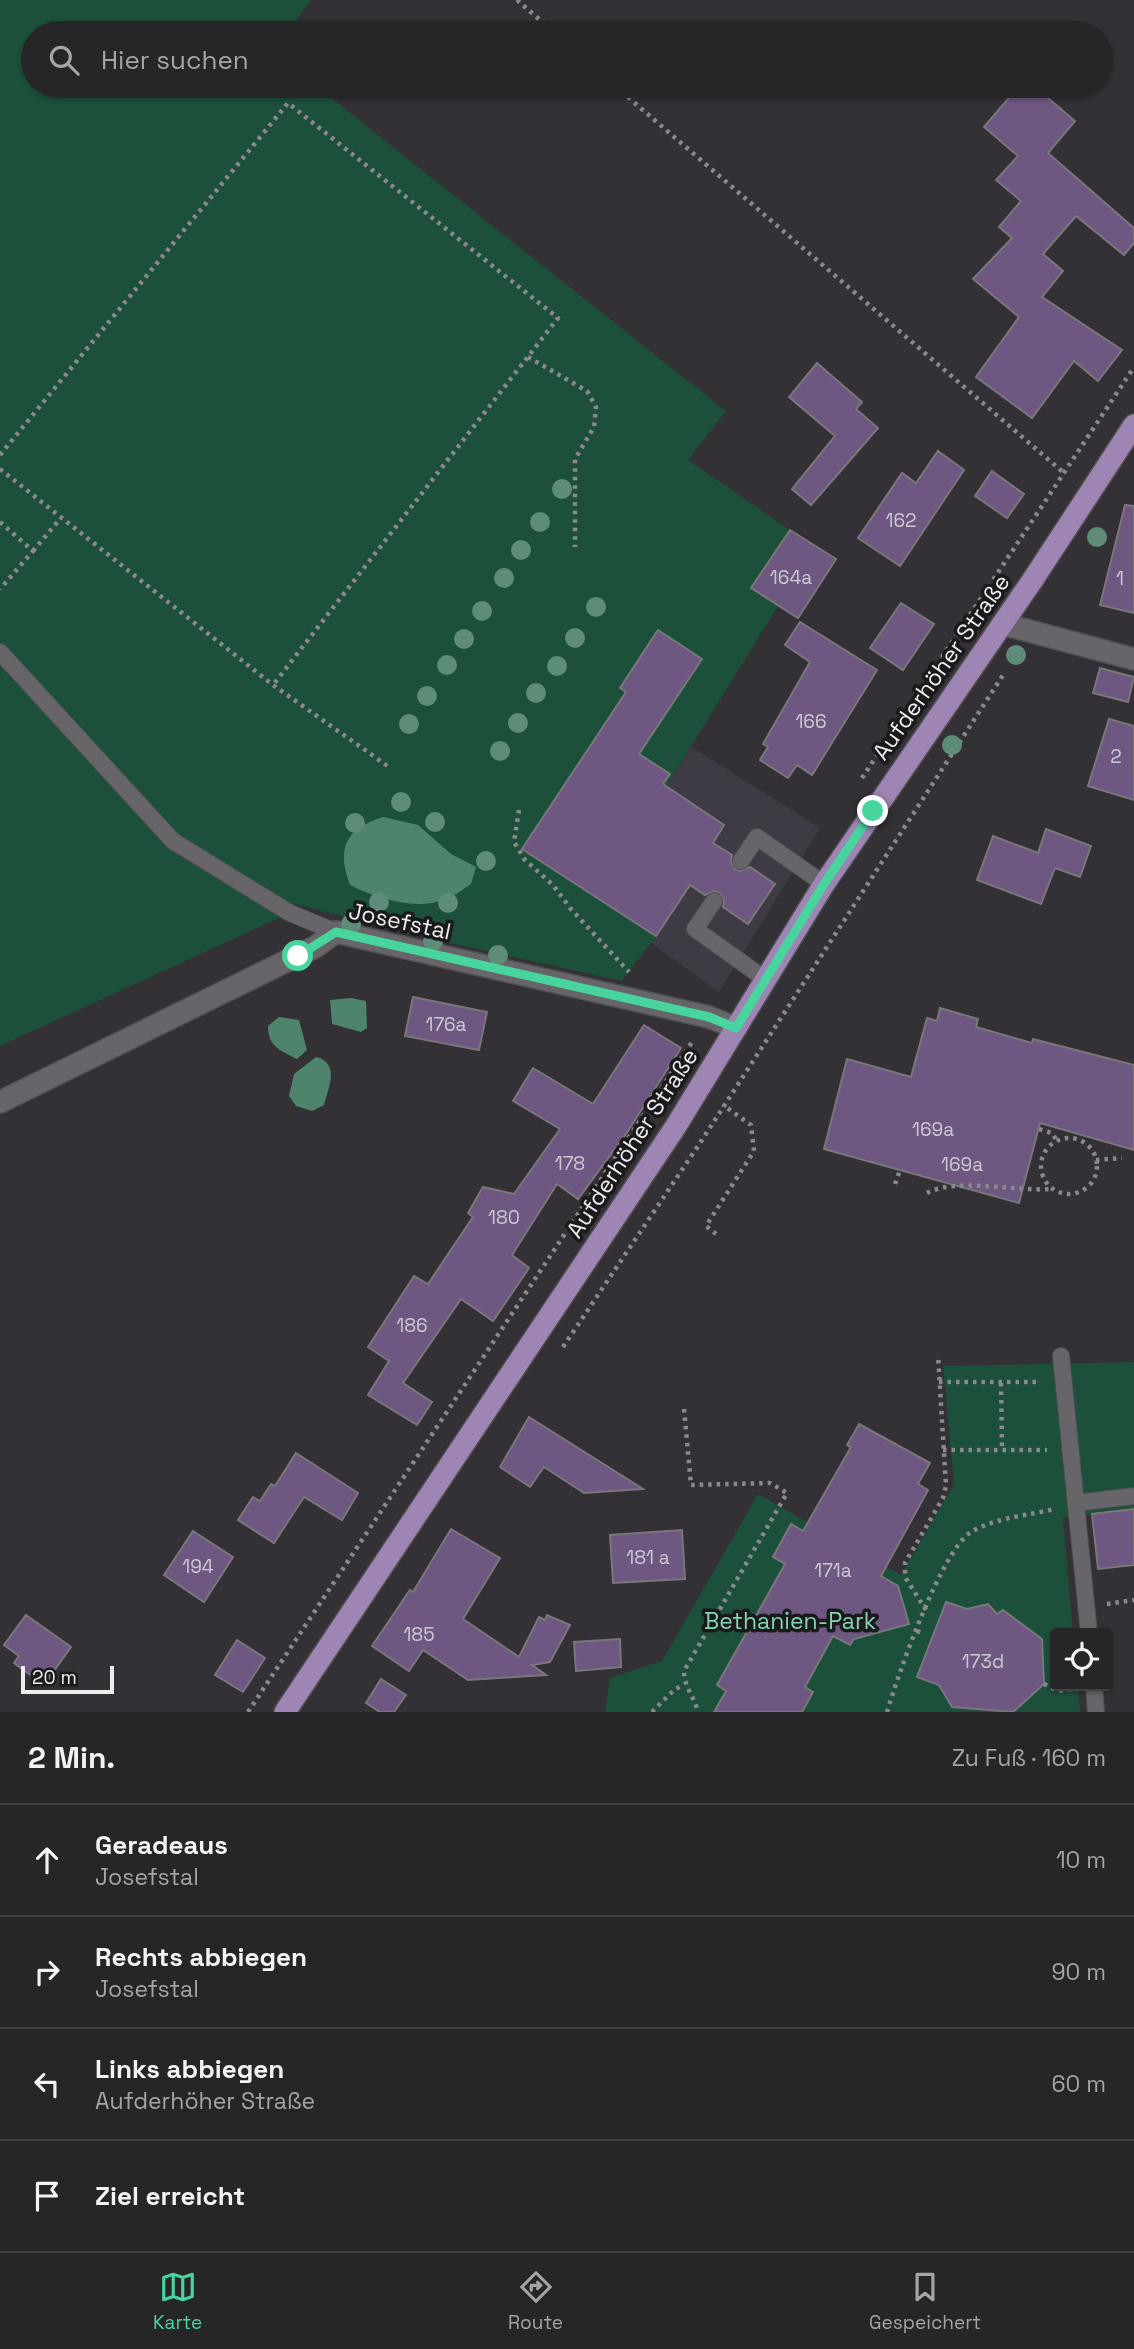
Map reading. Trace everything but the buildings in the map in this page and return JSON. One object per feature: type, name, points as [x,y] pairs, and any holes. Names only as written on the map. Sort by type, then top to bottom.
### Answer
[{"type":"main road","name":"Aufderhöher Straße","points":[[285,1712],[676,1126],[824,884],[1003,624],[1134,425]]},
{"type":"street","points":[[1003,624],[1134,659]]},
{"type":"street","name":"Josefstal","points":[[0,1102],[307,952],[336,932],[709,1017],[736,1028]]},
{"type":"lane","points":[[0,652],[173,841],[290,913],[336,932]]},
{"type":"lane","points":[[741,861],[757,837],[824,884]]},
{"type":"lane","points":[[714,901],[695,929],[765,979]]},
{"type":"lane","points":[[1061,1356],[1088,1628]]},
{"type":"lane","points":[[1076,1503],[1134,1496]]},
{"type":"lane","points":[[1094,1691],[1096,1712]]},
{"type":"path","points":[[517,0],[541,21]]},
{"type":"path","points":[[629,98],[1089,494]]},
{"type":"path","points":[[0,455],[288,103],[558,318],[273,685]]},
{"type":"path","points":[[528,357],[587,391],[596,407],[598,418],[575,459],[575,547]]},
{"type":"path","points":[[0,469],[273,685],[390,767]]},
{"type":"path","points":[[0,589],[60,519]]},
{"type":"path","points":[[0,522],[33,551]]},
{"type":"path","points":[[700,1143],[920,803]]},
{"type":"path","points":[[519,810],[514,842],[525,860],[553,885],[569,908],[661,1006]]},
{"type":"path","points":[[716,1234],[706,1226],[754,1151],[751,1125],[723,1105]]},
{"type":"path","points":[[1039,1129],[1052,1133],[1057,1141]]},
{"type":"path","points":[[927,1193],[941,1185],[1029,1191],[1053,1188],[1068,1193],[1084,1188],[1095,1176],[1096,1160],[1088,1145],[1073,1138],[1057,1141],[1044,1154],[1042,1173],[1053,1188]]},
{"type":"path","points":[[1096,1160],[1122,1158]]},
{"type":"path","points":[[895,1184],[900,1171]]},
{"type":"path","points":[[926,1610],[905,1577],[905,1563],[943,1498],[946,1486],[938,1355]]},
{"type":"path","points":[[939,1382],[1063,1381]]},
{"type":"path","points":[[1001,1383],[1002,1450]]},
{"type":"path","points":[[684,1409],[691,1485],[770,1483],[787,1493],[684,1671],[684,1685],[694,1698],[698,1712]]},
{"type":"path","points":[[943,1450],[1070,1450]]},
{"type":"path","points":[[887,1712],[899,1673],[946,1566],[970,1532],[1076,1503]]},
{"type":"path","points":[[917,1631],[923,1634]]},
{"type":"path","points":[[652,1712],[675,1689],[684,1685]]},
{"type":"shaded area","points":[[691,747],[820,828],[719,992],[651,943],[656,937],[597,898]]},
{"type":"shaded area","points":[[383,817],[418,825],[451,854],[476,867],[471,884],[447,899],[423,904],[385,899],[350,885],[344,860],[347,841],[360,827]]},
{"type":"shaded area","points":[[351,998],[366,1001],[367,1028],[361,1032],[332,1024],[330,1000]]},
{"type":"shaded area","points":[[279,1017],[299,1020],[307,1050],[297,1059],[276,1047],[270,1039],[268,1026]]},
{"type":"shaded area","points":[[316,1057],[328,1064],[331,1076],[324,1105],[312,1111],[296,1106],[289,1096],[294,1074]]},
{"type":"green space","points":[[0,0],[312,0],[295,21],[21,21],[21,98],[331,98],[726,411],[688,460],[790,530],[751,588],[778,606],[597,898],[656,936],[622,981],[401,932],[292,903],[281,917],[0,1046]]},
{"type":"green space","name":"Bethanien-Park","points":[[1134,1362],[1134,1508],[1063,1518],[1073,1628],[1050,1628],[1050,1691],[1078,1691],[1080,1712],[605,1712],[610,1678],[662,1661],[758,1494],[901,1575],[954,1484],[943,1366]]},
{"type":"route","points":[[298,956],[336,932],[709,1017],[736,1028],[824,884],[873,811]]}]
